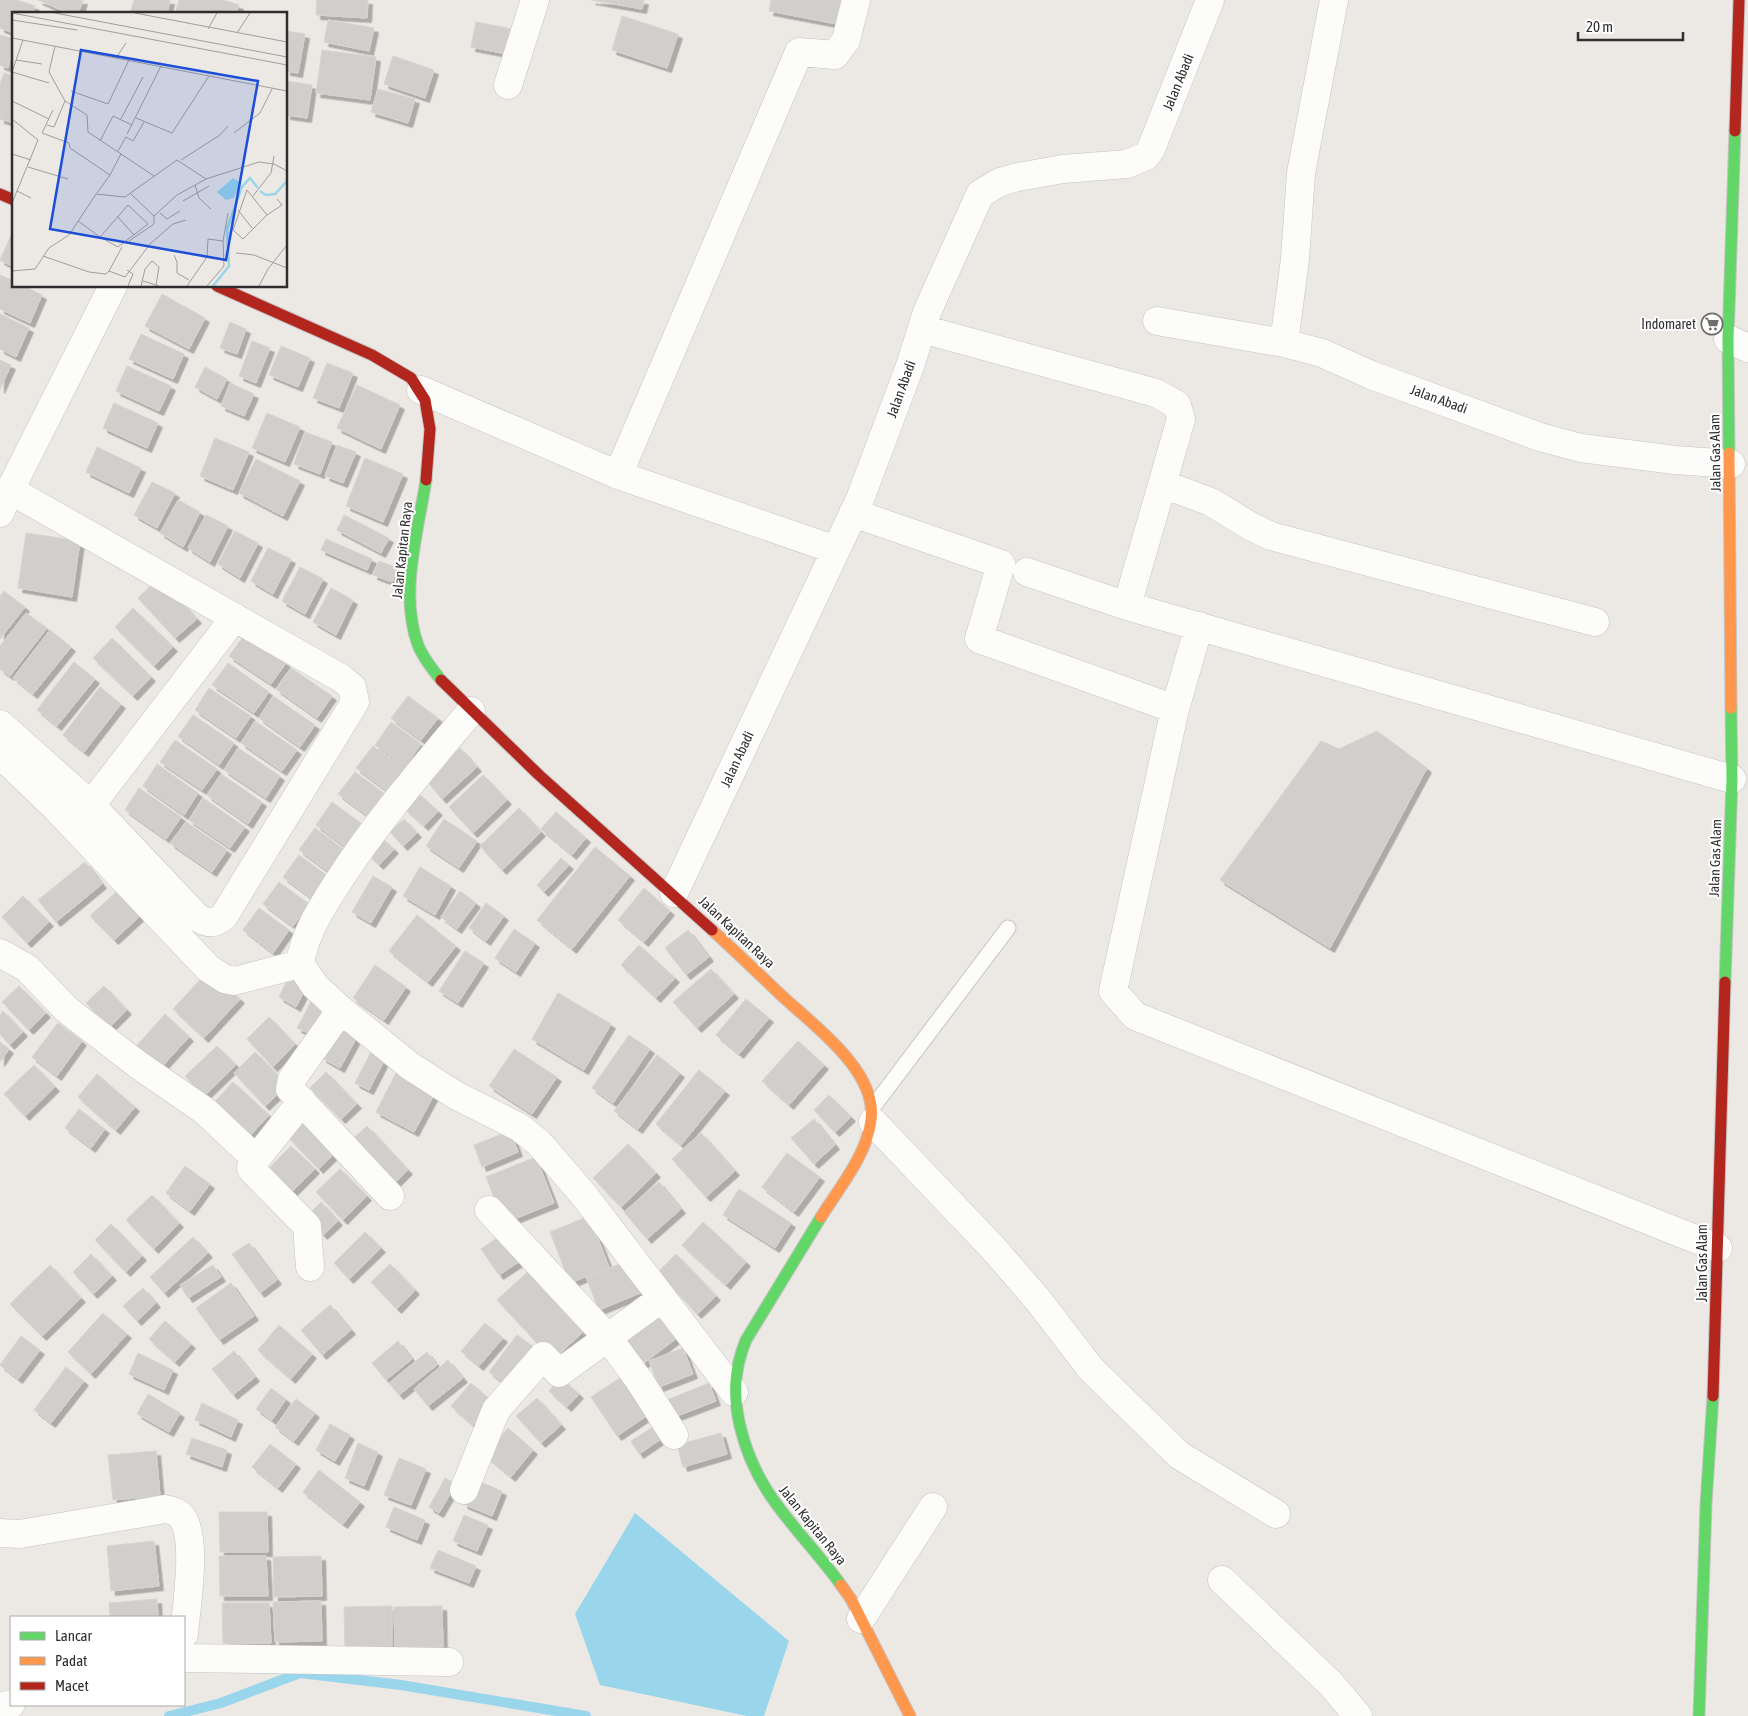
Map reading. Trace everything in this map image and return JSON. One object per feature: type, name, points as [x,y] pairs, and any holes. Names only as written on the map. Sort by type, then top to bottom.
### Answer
[{"type":"street","points":[[508,85],[535,0]]},
{"type":"street","points":[[618,475],[798,52],[835,55],[846,40],[856,0]]},
{"type":"street","name":"Jalan Abadi","points":[[674,893],[853,513],[922,330],[980,194],[1000,182],[1018,177],[1063,169],[1127,164],[1146,156],[1151,149],[1210,0]]},
{"type":"street","points":[[1284,343],[1295,259],[1301,173],[1334,0]]},
{"type":"street","name":"Jalan Gas Alam","points":[[1699,1716],[1706,1504],[1716,1358],[1718,1173],[1732,780],[1731,464],[1738,343],[1739,0]]},
{"type":"street","points":[[0,194],[12,199]]},
{"type":"street","points":[[0,724],[91,805],[197,917],[208,923],[224,916],[355,702],[355,692],[348,683],[235,616],[5,501],[112,288]]},
{"type":"street","points":[[222,288],[376,357],[412,379],[421,390],[618,475],[836,550]]},
{"type":"street","name":"Jalan Abadi","points":[[1156,321],[1284,343],[1322,352],[1371,375],[1556,441],[1600,451],[1731,464]]},
{"type":"street","points":[[922,330],[1156,393],[1177,405],[1181,419],[1127,606]]},
{"type":"street","name":"Jalan Kapitan Raya","points":[[421,390],[428,411],[431,434],[412,570],[411,603],[413,628],[418,645],[428,661],[442,680],[471,711],[544,779],[674,893],[851,1063],[865,1086],[873,1114],[862,1150],[746,1340],[738,1358],[734,1392],[737,1413],[752,1466],[790,1524],[840,1582],[910,1716]]},
{"type":"street","points":[[1163,484],[1211,502],[1250,526],[1272,536],[1595,622]]},
{"type":"street","points":[[853,513],[1001,564],[978,639],[1175,709]]},
{"type":"street","points":[[1027,572],[1127,606],[1732,780]]},
{"type":"street","points":[[91,805],[235,616]]},
{"type":"street","points":[[1198,626],[1175,709],[1113,991],[1135,1016],[1718,1248]]},
{"type":"street","points":[[471,711],[360,848],[308,933],[300,964],[315,986],[341,1010],[410,1066],[433,1082],[519,1127],[539,1143],[583,1194],[734,1392]]},
{"type":"street","points":[[0,754],[57,809],[208,968],[225,980],[234,981],[300,964]]},
{"type":"street","points":[[0,953],[27,968],[66,1009],[137,1064],[205,1111],[256,1159]]},
{"type":"street","points":[[341,1010],[292,1078],[290,1089],[390,1196]]},
{"type":"street","points":[[302,1101],[256,1159],[252,1168],[307,1226],[310,1267]]},
{"type":"street","points":[[873,1114],[994,1248],[1038,1300],[1091,1369],[1179,1454],[1276,1514]]},
{"type":"street","points":[[489,1210],[608,1338],[639,1380],[674,1435]]},
{"type":"street","points":[[464,1490],[496,1410],[542,1356],[559,1373],[662,1298]]},
{"type":"street","points":[[861,1619],[933,1508]]},
{"type":"street","points":[[0,1533],[20,1534],[165,1509],[174,1510],[182,1517],[188,1532],[191,1562],[185,1624]]},
{"type":"street","points":[[1222,1580],[1331,1684],[1358,1716]]},
{"type":"street","points":[[185,1658],[449,1662]]},
{"type":"lane","points":[[873,1114],[1008,928]]},
{"type":"water","points":[[635,1513],[789,1641],[764,1716],[747,1716],[600,1685],[575,1614]]},
{"type":"building","points":[[0,0],[17,0],[35,6],[34,12],[12,12],[12,32],[0,28]]},
{"type":"building","points":[[38,0],[83,0],[79,12],[65,12]]},
{"type":"building","points":[[134,0],[170,0],[167,12],[131,12]]},
{"type":"building","points":[[179,0],[223,0],[239,5],[237,12],[176,12]]},
{"type":"building","points":[[317,0],[368,0],[367,18],[316,15]]},
{"type":"building","points":[[591,0],[644,0],[642,9]]},
{"type":"building","points":[[771,0],[841,0],[837,24],[769,11]]},
{"type":"building","points":[[622,16],[678,34],[667,68],[612,50]]},
{"type":"building","points":[[328,20],[374,28],[369,51],[324,42]]},
{"type":"building","points":[[476,22],[517,30],[512,55],[471,47]]},
{"type":"building","points":[[288,31],[305,34],[298,73],[288,71]]},
{"type":"building","points":[[0,35],[12,38],[12,49],[8,68],[0,65]]},
{"type":"building","points":[[322,50],[376,57],[370,100],[316,93]]},
{"type":"building","points":[[393,56],[434,70],[425,98],[384,84]]},
{"type":"building","points":[[4,73],[12,75],[12,122],[0,119],[0,84]]},
{"type":"building","points":[[288,81],[312,85],[307,118],[288,115]]},
{"type":"building","points":[[378,89],[415,99],[408,123],[371,112]]},
{"type":"building","points":[[12,233],[12,266],[0,260]]},
{"type":"building","points":[[0,275],[12,280],[12,288],[28,288],[42,295],[30,323],[0,309]]},
{"type":"building","points":[[162,294],[205,318],[189,349],[145,326]]},
{"type":"building","points":[[0,314],[29,328],[16,357],[0,349]]},
{"type":"building","points":[[230,322],[246,329],[237,354],[220,348]]},
{"type":"building","points":[[141,334],[184,354],[173,379],[129,359]]},
{"type":"building","points":[[252,341],[270,348],[256,383],[239,376]]},
{"type":"building","points":[[281,346],[310,358],[298,387],[269,375]]},
{"type":"building","points":[[0,360],[11,365],[0,389]]},
{"type":"building","points":[[327,363],[353,373],[339,408],[313,398]]},
{"type":"building","points":[[127,366],[171,386],[159,411],[116,391]]},
{"type":"building","points":[[205,367],[227,379],[217,399],[195,387]]},
{"type":"building","points":[[230,383],[254,394],[244,416],[221,406]]},
{"type":"building","points":[[357,385],[400,405],[381,449],[337,428]]},
{"type":"building","points":[[114,403],[158,423],[147,448],[103,428]]},
{"type":"building","points":[[267,413],[300,427],[285,462],[252,448]]},
{"type":"building","points":[[305,432],[332,442],[320,474],[294,464]]},
{"type":"building","points":[[215,438],[249,452],[233,490],[200,476]]},
{"type":"building","points":[[337,445],[356,452],[343,483],[325,476]]},
{"type":"building","points":[[97,447],[141,468],[129,493],[86,472]]},
{"type":"building","points":[[365,458],[403,474],[383,522],[346,506]]},
{"type":"building","points":[[256,459],[300,481],[283,516],[239,493]]},
{"type":"building","points":[[152,482],[175,493],[157,528],[134,515]]},
{"type":"building","points":[[178,500],[200,512],[183,547],[160,533]]},
{"type":"building","points":[[206,515],[228,526],[210,562],[188,548]]},
{"type":"building","points":[[344,515],[389,538],[381,553],[337,530]]},
{"type":"building","points":[[235,531],[258,543],[240,578],[218,564]]},
{"type":"building","points":[[26,533],[80,541],[72,597],[18,588]]},
{"type":"building","points":[[326,539],[372,559],[367,570],[321,550]]},
{"type":"building","points":[[268,548],[291,559],[273,594],[251,581]]},
{"type":"building","points":[[379,561],[397,568],[392,582],[373,575]]},
{"type":"building","points":[[300,567],[323,579],[305,614],[282,601]]},
{"type":"building","points":[[159,578],[197,619],[175,638],[138,598]]},
{"type":"building","points":[[331,588],[353,600],[336,635],[313,622]]},
{"type":"building","points":[[4,591],[25,607],[0,639],[0,596]]},
{"type":"building","points":[[133,608],[173,647],[154,666],[115,627]]},
{"type":"building","points":[[26,613],[47,628],[10,676],[0,669],[0,646]]},
{"type":"building","points":[[50,630],[71,647],[33,694],[13,678]]},
{"type":"building","points":[[245,634],[286,663],[271,684],[229,656]]},
{"type":"building","points":[[112,638],[151,677],[133,696],[93,658]]},
{"type":"building","points":[[74,662],[95,679],[57,726],[37,710]]},
{"type":"building","points":[[228,663],[269,692],[254,713],[212,685]]},
{"type":"building","points":[[291,668],[332,696],[317,718],[276,689]]},
{"type":"building","points":[[100,687],[121,704],[84,752],[63,735]]},
{"type":"building","points":[[209,688],[251,716],[236,738],[195,710]]},
{"type":"building","points":[[273,696],[315,725],[300,747],[259,718]]},
{"type":"building","points":[[408,696],[438,718],[421,740],[391,718]]},
{"type":"building","points":[[193,715],[234,743],[219,765],[178,736]]},
{"type":"building","points":[[255,721],[297,750],[282,771],[241,743]]},
{"type":"building","points":[[391,722],[421,744],[405,767],[375,745]]},
{"type":"building","points":[[1377,731],[1427,768],[1330,948],[1220,880],[1321,741],[1339,749]]},
{"type":"building","points":[[175,740],[217,769],[202,790],[160,762]]},
{"type":"building","points":[[373,746],[403,768],[386,790],[356,768]]},
{"type":"building","points":[[238,748],[280,776],[266,798],[224,770]]},
{"type":"building","points":[[460,748],[477,767],[442,799],[426,780]]},
{"type":"building","points":[[157,764],[198,793],[184,815],[143,786]]},
{"type":"building","points":[[355,772],[385,794],[368,816],[338,794]]},
{"type":"building","points":[[221,774],[262,802],[248,824],[207,795]]},
{"type":"building","points":[[483,775],[507,800],[473,833],[449,807]]},
{"type":"building","points":[[139,788],[181,817],[166,839],[125,810]]},
{"type":"building","points":[[418,793],[438,811],[424,826],[404,808]]},
{"type":"building","points":[[203,798],[245,827],[230,848],[189,820]]},
{"type":"building","points":[[332,802],[362,824],[346,847],[316,825]]},
{"type":"building","points":[[519,808],[541,832],[502,870],[480,846]]},
{"type":"building","points":[[556,812],[586,838],[572,855],[541,829]]},
{"type":"building","points":[[404,819],[417,833],[403,846],[390,832]]},
{"type":"building","points":[[444,819],[477,841],[459,868],[426,846]]},
{"type":"building","points":[[186,822],[227,850],[212,872],[170,843]]},
{"type":"building","points":[[315,828],[345,850],[329,872],[299,850]]},
{"type":"building","points":[[382,838],[394,849],[379,865],[367,853]]},
{"type":"building","points":[[595,847],[630,876],[572,949],[537,920]]},
{"type":"building","points":[[299,855],[329,877],[313,899],[283,877]]},
{"type":"building","points":[[561,858],[569,865],[544,892],[537,885]]},
{"type":"building","points":[[85,862],[102,884],[56,922],[38,900]]},
{"type":"building","points":[[420,867],[451,886],[435,915],[403,896]]},
{"type":"building","points":[[373,876],[392,887],[371,923],[352,912]]},
{"type":"building","points":[[279,882],[309,904],[293,926],[263,904]]},
{"type":"building","points":[[644,888],[670,911],[644,942],[618,920]]},
{"type":"building","points":[[117,891],[140,916],[114,940],[90,916]]},
{"type":"building","points":[[460,891],[476,903],[457,929],[441,917]]},
{"type":"building","points":[[23,896],[49,922],[27,943],[2,917]]},
{"type":"building","points":[[486,903],[504,916],[486,941],[469,928]]},
{"type":"building","points":[[259,908],[289,930],[273,953],[243,930]]},
{"type":"building","points":[[417,915],[456,946],[428,982],[389,951]]},
{"type":"building","points":[[514,929],[535,943],[516,972],[495,958]]},
{"type":"building","points":[[688,930],[709,957],[686,975],[665,948]]},
{"type":"building","points":[[639,945],[675,978],[656,998],[621,965]]},
{"type":"building","points":[[465,951],[484,963],[458,1003],[439,991]]},
{"type":"building","points":[[375,965],[406,987],[384,1020],[353,998]]},
{"type":"building","points":[[711,969],[734,994],[697,1028],[673,1002]]},
{"type":"building","points":[[208,971],[240,999],[204,1038],[173,1009]]},
{"type":"building","points":[[290,974],[308,984],[296,1007],[279,997]]},
{"type":"building","points":[[19,986],[46,1013],[29,1030],[2,1002]]},
{"type":"building","points":[[104,986],[127,1010],[109,1028],[86,1003]]},
{"type":"building","points":[[558,993],[611,1024],[584,1070],[532,1039]]},
{"type":"building","points":[[313,998],[325,1005],[310,1034],[297,1028]]},
{"type":"building","points":[[746,999],[769,1018],[739,1054],[716,1035]]},
{"type":"building","points":[[3,1011],[23,1032],[10,1045],[0,1034],[0,1015]]},
{"type":"building","points":[[165,1014],[189,1037],[157,1072],[133,1050]]},
{"type":"building","points":[[269,1017],[295,1044],[273,1067],[247,1039]]},
{"type":"building","points":[[58,1023],[82,1041],[57,1076],[32,1057]]},
{"type":"building","points":[[340,1023],[359,1033],[340,1068],[322,1058]]},
{"type":"building","points":[[629,1035],[650,1049],[613,1103],[592,1088]]},
{"type":"building","points":[[798,1041],[824,1065],[789,1105],[762,1081]]},
{"type":"building","points":[[0,1042],[9,1049],[0,1062]]},
{"type":"building","points":[[217,1046],[236,1065],[204,1096],[185,1076]]},
{"type":"building","points":[[514,1049],[557,1077],[532,1114],[489,1086]]},
{"type":"building","points":[[372,1050],[386,1057],[369,1090],[355,1083]]},
{"type":"building","points":[[255,1052],[287,1085],[265,1106],[234,1073]]},
{"type":"building","points":[[657,1055],[680,1073],[638,1129],[614,1111]]},
{"type":"building","points":[[34,1065],[55,1087],[25,1116],[4,1094]]},
{"type":"building","points":[[699,1070],[725,1091],[681,1145],[656,1124]]},
{"type":"building","points":[[397,1071],[436,1091],[414,1132],[376,1112]]},
{"type":"building","points":[[326,1072],[357,1104],[341,1119],[310,1088]]},
{"type":"building","points":[[97,1074],[135,1107],[116,1130],[78,1097]]},
{"type":"building","points":[[233,1082],[269,1115],[243,1143],[208,1109]]},
{"type":"building","points":[[829,1095],[851,1117],[835,1132],[814,1110]]},
{"type":"building","points":[[79,1109],[105,1129],[91,1148],[65,1128]]},
{"type":"building","points":[[814,1119],[835,1145],[814,1164],[791,1138]]},
{"type":"building","points":[[303,1120],[335,1153],[319,1169],[287,1136]]},
{"type":"building","points":[[367,1126],[408,1170],[396,1182],[354,1138]]},
{"type":"building","points":[[510,1131],[518,1152],[482,1167],[474,1145]]},
{"type":"building","points":[[701,1133],[735,1171],[706,1197],[672,1159]]},
{"type":"building","points":[[628,1144],[656,1173],[621,1207],[593,1178]]},
{"type":"building","points":[[291,1146],[315,1169],[291,1193],[268,1169]]},
{"type":"building","points":[[787,1153],[820,1177],[794,1212],[762,1187]]},
{"type":"building","points":[[536,1157],[554,1203],[504,1223],[486,1177]]},
{"type":"building","points":[[185,1166],[210,1184],[190,1211],[166,1193]]},
{"type":"building","points":[[340,1169],[367,1196],[343,1220],[316,1192]]},
{"type":"building","points":[[659,1182],[681,1209],[647,1239],[624,1212]]},
{"type":"building","points":[[739,1189],[791,1223],[775,1248],[723,1215]]},
{"type":"building","points":[[152,1195],[179,1223],[154,1249],[126,1220]]},
{"type":"building","points":[[321,1202],[338,1221],[323,1235],[306,1217]]},
{"type":"building","points":[[589,1216],[609,1267],[570,1283],[550,1232]]},
{"type":"building","points":[[703,1222],[746,1262],[726,1285],[682,1245]]},
{"type":"building","points":[[111,1224],[142,1256],[126,1272],[95,1240]]},
{"type":"building","points":[[365,1232],[381,1248],[349,1279],[334,1263]]},
{"type":"building","points":[[503,1234],[520,1261],[499,1275],[481,1249]]},
{"type":"building","points":[[193,1237],[208,1253],[164,1293],[150,1277]]},
{"type":"building","points":[[249,1243],[277,1280],[260,1293],[232,1254]]},
{"type":"building","points":[[91,1254],[112,1276],[93,1294],[73,1272]]},
{"type":"building","points":[[676,1254],[716,1296],[697,1314],[658,1272]]},
{"type":"building","points":[[628,1261],[640,1293],[599,1310],[586,1277]]},
{"type":"building","points":[[390,1264],[415,1290],[397,1309],[371,1282]]},
{"type":"building","points":[[50,1265],[81,1298],[42,1336],[10,1304]]},
{"type":"building","points":[[213,1265],[221,1277],[188,1298],[180,1285]]},
{"type":"building","points":[[533,1267],[588,1327],[553,1360],[497,1300]]},
{"type":"building","points":[[231,1283],[254,1316],[219,1340],[196,1308]]},
{"type":"building","points":[[143,1288],[156,1303],[137,1321],[123,1306]]},
{"type":"building","points":[[330,1305],[351,1330],[322,1355],[301,1330]]},
{"type":"building","points":[[655,1307],[677,1338],[640,1366],[617,1335]]},
{"type":"building","points":[[103,1313],[127,1334],[91,1374],[68,1352]]},
{"type":"building","points":[[165,1321],[191,1344],[175,1362],[149,1339]]},
{"type":"building","points":[[485,1323],[503,1338],[479,1366],[461,1351]]},
{"type":"building","points":[[279,1325],[312,1354],[291,1379],[258,1350]]},
{"type":"building","points":[[517,1335],[534,1347],[506,1384],[489,1372]]},
{"type":"building","points":[[21,1336],[40,1350],[18,1379],[0,1365]]},
{"type":"building","points":[[398,1341],[412,1359],[386,1380],[372,1363]]},
{"type":"building","points":[[683,1348],[693,1374],[659,1387],[649,1361]]},
{"type":"building","points":[[234,1351],[255,1377],[233,1395],[212,1369]]},
{"type":"building","points":[[427,1352],[437,1365],[399,1395],[389,1383]]},
{"type":"building","points":[[138,1353],[173,1370],[164,1390],[129,1374]]},
{"type":"building","points":[[448,1360],[463,1378],[428,1406],[414,1389]]},
{"type":"building","points":[[66,1367],[84,1381],[51,1423],[34,1410]]},
{"type":"building","points":[[626,1374],[651,1413],[617,1436],[591,1397]]},
{"type":"building","points":[[560,1377],[579,1394],[567,1407],[549,1391]]},
{"type":"building","points":[[471,1383],[494,1403],[473,1425],[451,1406]]},
{"type":"building","points":[[709,1383],[716,1401],[674,1417],[667,1400]]},
{"type":"building","points":[[271,1388],[286,1399],[272,1420],[256,1409]]},
{"type":"building","points":[[148,1394],[180,1413],[169,1432],[137,1414]]},
{"type":"building","points":[[537,1398],[561,1425],[541,1443],[516,1416]]},
{"type":"building","points":[[296,1399],[315,1413],[294,1441],[275,1427]]},
{"type":"building","points":[[202,1403],[238,1420],[231,1437],[195,1420]]},
{"type":"building","points":[[330,1424],[350,1435],[335,1461],[316,1450]]},
{"type":"building","points":[[656,1425],[664,1437],[639,1454],[631,1441]]},
{"type":"building","points":[[508,1428],[533,1450],[511,1477],[485,1455]]},
{"type":"building","points":[[721,1433],[727,1454],[683,1467],[677,1445]]},
{"type":"building","points":[[192,1438],[227,1450],[222,1467],[186,1454]]},
{"type":"building","points":[[358,1443],[378,1452],[364,1486],[345,1478]]},
{"type":"building","points":[[270,1444],[296,1464],[278,1488],[252,1467]]},
{"type":"building","points":[[156,1451],[160,1496],[113,1500],[108,1455]]},
{"type":"building","points":[[399,1458],[426,1469],[411,1505],[384,1495]]},
{"type":"building","points":[[319,1470],[360,1502],[343,1524],[303,1492]]},
{"type":"building","points":[[445,1478],[456,1484],[439,1513],[429,1507]]},
{"type":"building","points":[[473,1479],[502,1491],[492,1516],[463,1504]]},
{"type":"building","points":[[394,1507],[425,1520],[417,1540],[386,1527]]},
{"type":"building","points":[[219,1512],[267,1512],[268,1552],[220,1552]]},
{"type":"building","points":[[464,1515],[488,1525],[477,1551],[453,1541]]},
{"type":"building","points":[[154,1541],[159,1586],[111,1591],[107,1546]]},
{"type":"building","points":[[438,1550],[476,1566],[469,1583],[430,1568]]},
{"type":"building","points":[[219,1556],[266,1556],[268,1596],[220,1596]]},
{"type":"building","points":[[321,1556],[322,1596],[274,1597],[273,1557]]},
{"type":"building","points":[[157,1599],[158,1616],[110,1616],[109,1603]]},
{"type":"building","points":[[321,1601],[322,1641],[275,1642],[273,1602]]},
{"type":"building","points":[[222,1603],[269,1603],[271,1643],[223,1643]]},
{"type":"building","points":[[392,1606],[392,1646],[345,1647],[344,1607]]},
{"type":"building","points":[[442,1606],[443,1647],[395,1647],[394,1607]]},
{"type":"waterway","points":[[169,1716],[221,1703],[300,1673],[401,1685],[586,1716]]},
{"type":"traffic: fast","points":[[1729,453],[1728,339],[1735,131]]},
{"type":"traffic: fast","points":[[426,480],[412,563],[410,605],[418,645],[425,659],[441,680]]},
{"type":"traffic: fast","points":[[1725,982],[1732,779],[1731,708]]},
{"type":"traffic: fast","points":[[821,1217],[746,1340],[737,1372],[736,1404],[740,1426],[757,1473],[782,1511],[841,1585]]},
{"type":"traffic: fast","points":[[1699,1716],[1706,1504],[1713,1396]]},
{"type":"traffic: slow","points":[[1729,453],[1731,708]]},
{"type":"traffic: slow","points":[[712,930],[825,1034],[854,1067],[864,1084],[870,1102],[871,1120],[864,1146],[851,1171],[821,1217]]},
{"type":"traffic: slow","points":[[841,1585],[851,1599],[910,1716]]},
{"type":"traffic: jam","points":[[1735,131],[1739,0]]},
{"type":"traffic: jam","points":[[0,194],[12,199]]},
{"type":"traffic: jam","points":[[221,288],[372,355],[411,378],[425,400],[430,429],[426,480]]},
{"type":"traffic: jam","points":[[441,680],[539,775],[712,930]]},
{"type":"traffic: jam","points":[[1713,1396],[1725,982]]},
{"type":"place","name":"Indomaret","points":[[1712,324]]}]
